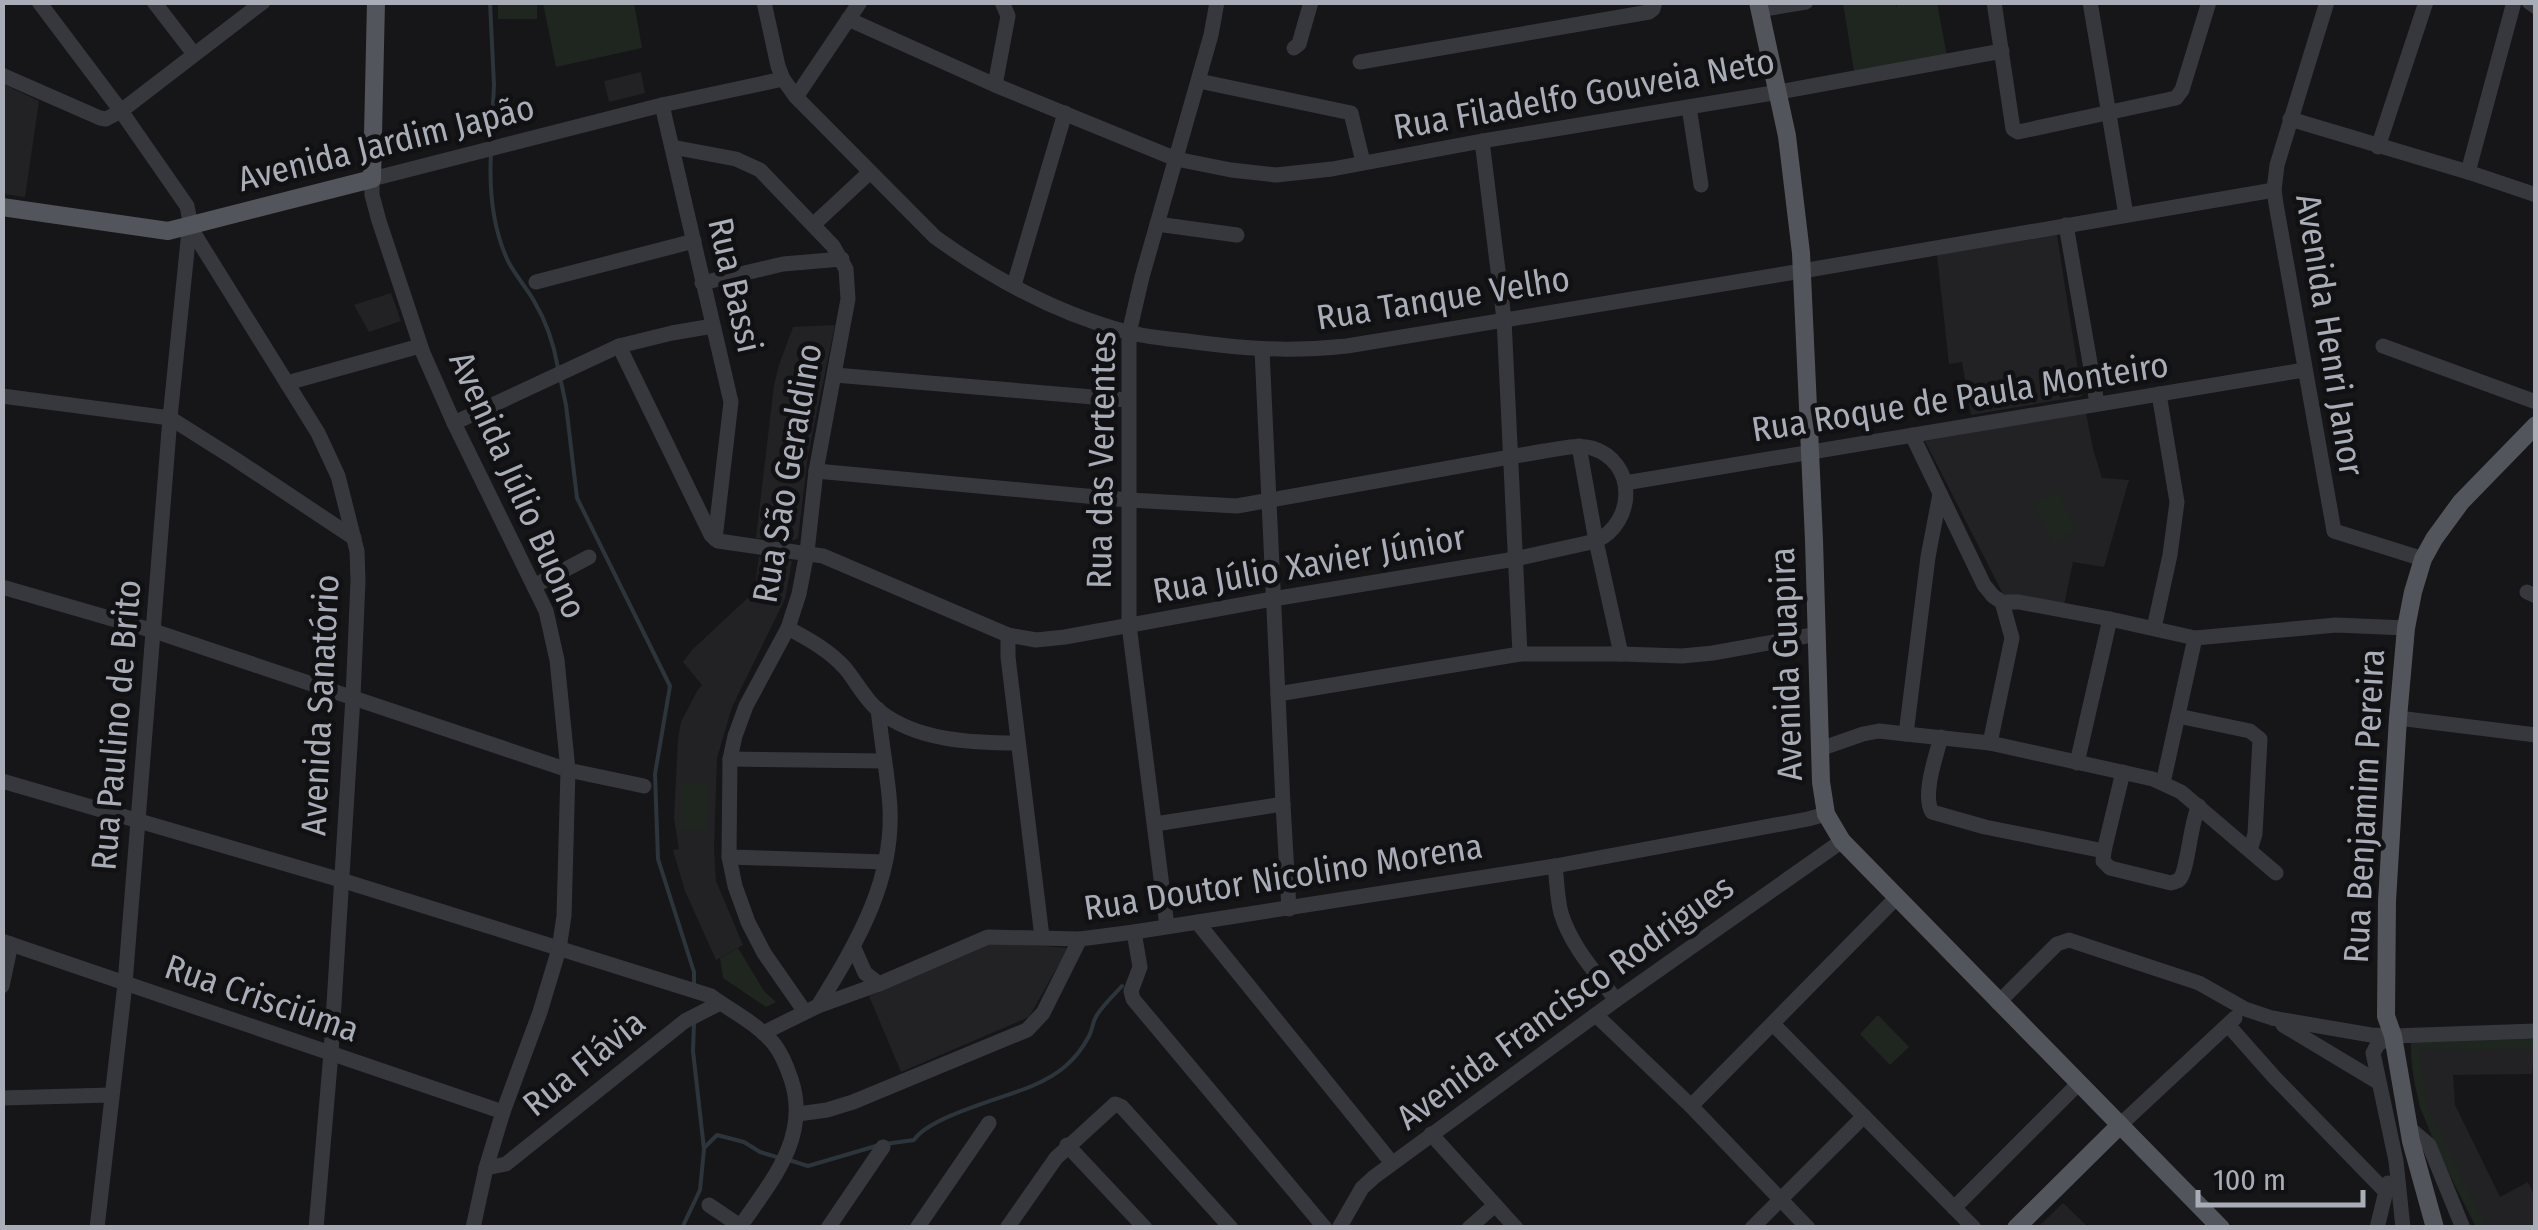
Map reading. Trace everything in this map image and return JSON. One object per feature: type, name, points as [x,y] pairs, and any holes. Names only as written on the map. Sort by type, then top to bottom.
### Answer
[{"type":"main road","name":"Avenida Júlio Buono","points":[[372,178],[376,2]]},
{"type":"main road","name":"Avenida Guapira","points":[[1758,6],[1792,167],[1802,271],[1820,748],[1826,814],[1842,841],[2221,1228]]},
{"type":"main road","name":"Avenida Jardim Japão","points":[[2,207],[168,231],[372,178]]},
{"type":"main road","name":"Rua Benjamim Pereira","points":[[2434,1228],[2386,1016],[2387,901],[2406,628],[2423,559],[2434,540],[2461,502],[2536,426]]},
{"type":"main road","points":[[2016,1228],[2120,1126]]},
{"type":"street","name":"Avenida Sanatório","points":[[39,2],[187,206],[195,249],[287,383],[328,452],[354,538],[358,581],[353,697],[316,1228]]},
{"type":"street","points":[[154,2],[194,54]]},
{"type":"street","points":[[2,75],[106,119],[264,2]]},
{"type":"street","name":"Rua Tanque Velho","points":[[764,2],[782,78],[796,97],[936,238],[960,255],[1014,286],[1097,323],[1130,332],[1262,350],[1347,346],[2274,190]]},
{"type":"street","points":[[796,97],[860,2]]},
{"type":"street","points":[[995,84],[1008,16],[1002,2]]},
{"type":"street","name":"Rua das Vertentes","points":[[1167,926],[1129,625],[1130,332],[1217,2]]},
{"type":"street","points":[[1294,48],[1300,44],[1312,2]]},
{"type":"street","points":[[1360,62],[1648,12],[1655,2]]},
{"type":"street","points":[[1758,6],[1806,2]]},
{"type":"street","points":[[1994,2],[2015,131],[2108,114],[2180,95],[2209,2]]},
{"type":"street","points":[[2090,2],[2126,215]]},
{"type":"street","name":"Avenida Henri Janor","points":[[2327,2],[2277,165],[2274,190],[2304,370],[2334,532],[2423,559]]},
{"type":"street","points":[[2378,146],[2426,2]]},
{"type":"street","points":[[2468,172],[2514,2]]},
{"type":"street","points":[[2529,2],[2536,6]]},
{"type":"street","name":"Rua Filadelfo Gouveia Neto","points":[[848,19],[1176,158],[1276,174],[1303,173],[2002,51]]},
{"type":"street","name":"Avenida Jardim Japão","points":[[372,178],[782,78]]},
{"type":"street","points":[[1199,81],[1352,113],[1363,162]]},
{"type":"street","name":"Rua Bassi","points":[[662,106],[731,402],[713,537]]},
{"type":"street","points":[[1689,107],[1701,186]]},
{"type":"street","points":[[1014,286],[1065,113]]},
{"type":"street","points":[[2290,119],[2536,195]]},
{"type":"street","points":[[1482,140],[1504,318],[1520,654]]},
{"type":"street","points":[[672,148],[750,164],[760,170],[842,260]]},
{"type":"street","points":[[812,225],[870,172]]},
{"type":"street","name":"Avenida Júlio Buono","points":[[372,178],[379,221],[420,346],[546,611],[554,640],[568,770],[564,916],[559,948],[503,1112],[473,1228]]},
{"type":"street","points":[[1157,224],[1237,234]]},
{"type":"street","points":[[2066,225],[2097,403]]},
{"type":"street","points":[[536,282],[694,242]]},
{"type":"street","name":"Rua Paulino de Brito","points":[[97,1228],[125,984],[170,418],[195,249]]},
{"type":"street","points":[[702,283],[782,264],[842,260]]},
{"type":"street","name":"Rua São Geraldino","points":[[812,1009],[764,952],[735,886],[729,857],[730,759],[746,706],[788,628],[799,594],[816,470],[848,299],[842,260]]},
{"type":"street","points":[[454,423],[620,346],[713,326]]},
{"type":"street","points":[[287,383],[420,346]]},
{"type":"street","points":[[620,346],[713,537]]},
{"type":"street","points":[[2383,346],[2536,402]]},
{"type":"street","points":[[1262,350],[1289,909]]},
{"type":"street","name":"Rua Roque de Paula Monteiro","points":[[1625,483],[2304,370]]},
{"type":"street","points":[[835,374],[1128,400]]},
{"type":"street","points":[[2154,628],[2178,502],[2159,394]]},
{"type":"street","points":[[2,396],[170,418],[354,538]]},
{"type":"street","points":[[1912,435],[1984,585],[2002,602],[2110,618],[2195,638],[2336,625],[2406,628]]},
{"type":"street","points":[[1579,446],[1621,654]]},
{"type":"street","points":[[816,470],[1223,506],[1253,505],[1579,446],[1608,456],[1625,483],[1622,518],[1612,532],[1596,541]]},
{"type":"street","points":[[1906,734],[1928,557],[1940,494]]},
{"type":"street","name":"Rua Júlio Xavier Júnior","points":[[713,537],[729,544],[823,556],[1008,636],[1036,640],[1515,560],[1596,541]]},
{"type":"street","points":[[534,586],[589,556]]},
{"type":"street","points":[[2,587],[154,631],[568,770],[644,786]]},
{"type":"street","points":[[1990,743],[2012,638],[2002,602]]},
{"type":"street","points":[[2077,762],[2110,618]]},
{"type":"street","points":[[788,628],[836,659],[878,710],[905,725],[935,736],[1018,744]]},
{"type":"street","points":[[1278,694],[1520,654],[1682,656],[1818,634]]},
{"type":"street","points":[[1008,636],[1042,937]]},
{"type":"street","points":[[2163,783],[2195,638]]},
{"type":"street","points":[[812,1009],[854,948],[877,896],[885,862],[889,796],[878,710]]},
{"type":"street","points":[[2178,716],[2250,732],[2260,739],[2250,850]]},
{"type":"street","points":[[2398,718],[2536,735]]},
{"type":"street","points":[[1820,748],[1879,731],[1941,737],[1990,743],[2163,783],[2199,806],[2276,874]]},
{"type":"street","points":[[1941,737],[1928,797],[1932,812],[2104,852]]},
{"type":"street","points":[[730,759],[883,761]]},
{"type":"street","points":[[2122,772],[2104,852],[2103,861],[2110,868],[2171,883],[2177,881],[2199,806]]},
{"type":"street","points":[[2,781],[559,948],[687,988],[713,1003],[774,1044],[786,1064],[798,1114],[782,1165],[740,1227],[709,1204]]},
{"type":"street","points":[[1156,824],[1282,804]]},
{"type":"street","name":"Rua Doutor Nicolino Morena","points":[[763,1033],[976,940],[999,936],[1080,939],[1134,932],[1555,866],[1826,814]]},
{"type":"street","name":"Avenida Francisco Rodrigues","points":[[1340,1228],[1362,1188],[1392,1163],[1842,841]]},
{"type":"street","points":[[729,857],[885,862]]},
{"type":"street","points":[[1555,866],[1565,923],[1576,946],[1616,1000]]},
{"type":"street","points":[[1691,1106],[1897,897]]},
{"type":"street","points":[[1197,922],[1392,1163]]},
{"type":"street","points":[[1134,932],[1140,967],[1133,983],[1133,999],[1324,1228]]},
{"type":"street","points":[[798,1114],[853,1102],[1028,1030],[1043,1013],[1080,939]]},
{"type":"street","points":[[1998,1003],[2057,944],[2069,940],[2199,984],[2272,1018],[2371,1035],[2536,1031]]},
{"type":"street","points":[[2,986],[7,943]]},
{"type":"street","name":"Rua Crisciúma","points":[[7,943],[503,1112]]},
{"type":"street","points":[[854,948],[864,973],[879,984]]},
{"type":"street","points":[[686,1020],[687,988]]},
{"type":"street","name":"Rua Flávia","points":[[486,1168],[506,1164],[686,1020],[713,1003]]},
{"type":"street","points":[[2120,1126],[2245,1008]]},
{"type":"street","points":[[1596,1014],[1808,1228]]},
{"type":"street","points":[[2272,1018],[2378,1082]]},
{"type":"street","points":[[1773,1024],[1974,1228]]},
{"type":"street","points":[[2228,1025],[2385,1191]]},
{"type":"street","points":[[2393,1036],[2378,1044],[2373,1053],[2396,1161],[2403,1228]]},
{"type":"street","points":[[1954,1208],[2078,1084]]},
{"type":"street","points":[[2,1098],[111,1096]]},
{"type":"street","points":[[1008,1227],[1067,1145],[1114,1104],[1122,1107],[1230,1228]]},
{"type":"street","points":[[1752,1228],[1864,1116]]},
{"type":"street","points":[[917,1228],[989,1123]]},
{"type":"street","points":[[2409,1128],[2429,1145],[2463,1228]]},
{"type":"street","points":[[1431,1134],[1516,1228]]},
{"type":"street","points":[[1067,1145],[1145,1228]]},
{"type":"street","points":[[828,1228],[883,1147]]},
{"type":"street","points":[[2376,1228],[2396,1161]]},
{"type":"street","points":[[1469,1228],[1495,1205]]},
{"type":"shaded area","points":[[498,3],[537,3],[537,19],[498,19]]},
{"type":"shaded area","points":[[543,3],[634,3],[642,48],[556,67]]},
{"type":"shaded area","points":[[1843,3],[1895,3],[1897,8],[1897,3],[1937,3],[1947,56],[1854,71]]},
{"type":"shaded area","points":[[641,72],[645,93],[609,102],[604,81]]},
{"type":"shaded area","points":[[3,84],[39,101],[25,197],[3,194]]},
{"type":"shaded area","points":[[2057,235],[2082,396],[1971,415],[1962,362],[1949,364],[1937,255]]},
{"type":"shaded area","points":[[391,293],[401,321],[369,332],[354,305]]},
{"type":"shaded area","points":[[835,325],[808,455],[798,538],[756,538],[774,385],[793,327]]},
{"type":"shaded area","points":[[2086,413],[2102,478],[2129,480],[2104,567],[2073,562],[2064,605],[2003,594],[1925,441]]},
{"type":"shaded area","points":[[2058,491],[2077,530],[2054,542],[2033,503]]},
{"type":"shaded area","points":[[759,557],[792,561],[785,599],[732,707],[717,758],[716,881],[743,945],[716,960],[685,891],[673,850],[679,849],[674,819],[678,739],[681,722],[702,685],[683,662],[754,592]]},
{"type":"shaded area","points":[[681,783],[708,783],[708,830],[681,830]]},
{"type":"shaded area","points":[[996,942],[1068,948],[1029,1017],[901,1072],[869,996]]},
{"type":"shaded area","points":[[738,948],[764,991],[776,1002],[766,1007],[723,978],[720,958]]},
{"type":"shaded area","points":[[1878,1015],[1909,1047],[1890,1065],[1860,1034]]},
{"type":"shaded area","points":[[2535,1039],[2532,1074],[2453,1075],[2455,1105],[2500,1197],[2528,1182],[2535,1197],[2535,1227],[2476,1227],[2420,1108],[2411,1043]]},
{"type":"shaded area","points":[[2535,1039],[2533,1049],[2419,1053],[2427,1106],[2486,1227],[2476,1227],[2424,1115],[2412,1067],[2411,1043]]},
{"type":"shaded area","points":[[2063,1203],[2088,1227],[2038,1227]]},
{"type":"waterway","points":[[490,2],[494,85],[491,143]]},
{"type":"waterway","points":[[491,152],[491,194],[498,235],[508,261],[542,317],[558,368]]},
{"type":"waterway","points":[[560,377],[577,498],[670,686],[655,774],[658,859],[694,972],[694,988]]},
{"type":"waterway","points":[[885,1144],[914,1140],[935,1123],[1058,1072],[1078,1053],[1097,1015],[1122,986]]},
{"type":"waterway","points":[[682,1228],[700,1190],[704,1149],[693,1051],[694,1022]]},
{"type":"waterway","points":[[704,1148],[717,1135],[780,1158]]},
{"type":"waterway","points":[[789,1160],[808,1166],[876,1146]]}]
